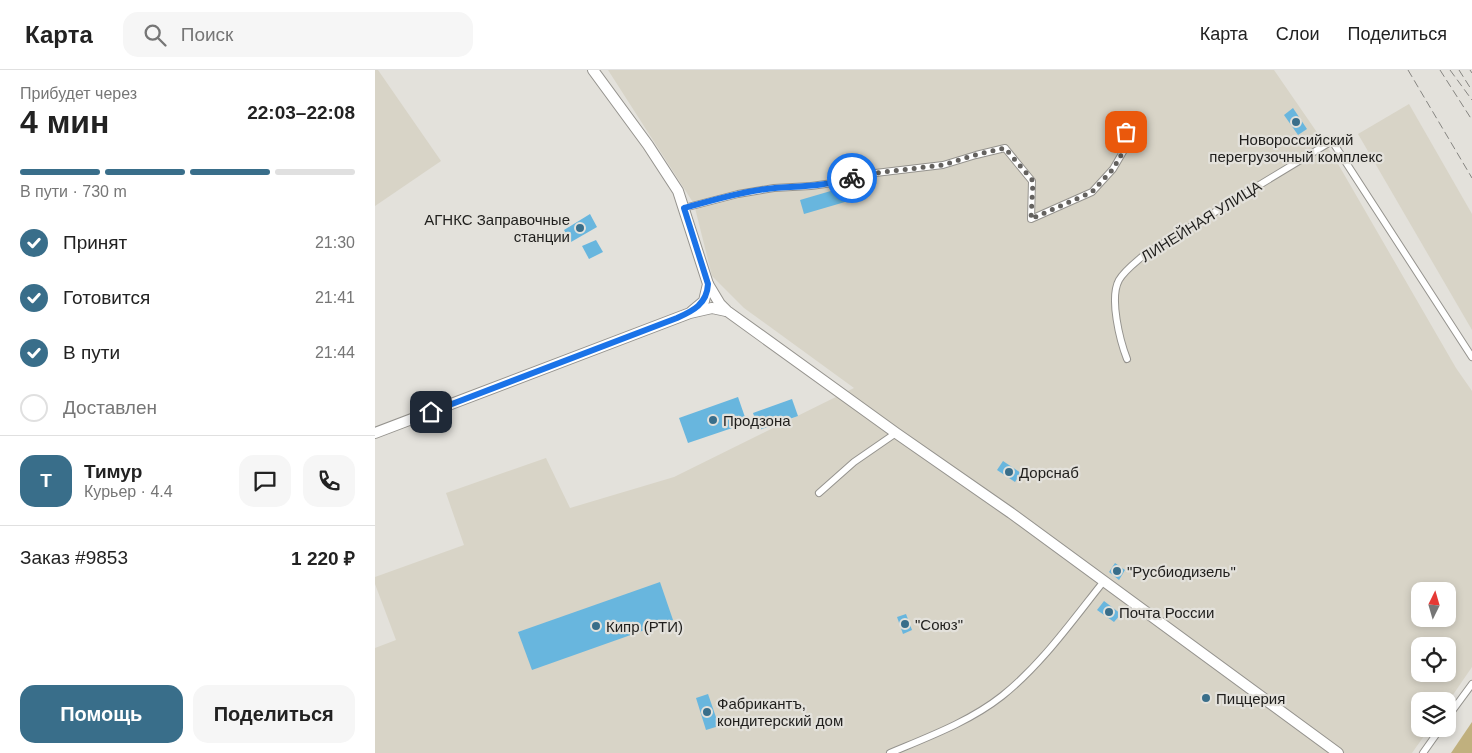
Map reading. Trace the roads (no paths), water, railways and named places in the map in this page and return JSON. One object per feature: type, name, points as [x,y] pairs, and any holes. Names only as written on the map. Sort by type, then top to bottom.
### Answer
[{"type":"main road","points":[[593,70],[648,145],[678,191],[708,284],[719,304],[895,433],[977,488],[1338,753]]},
{"type":"main road","points":[[690,313],[704,301],[708,284]]},
{"type":"main road","points":[[375,433],[690,313],[712,308],[727,311]]},
{"type":"street","points":[[684,208],[738,194],[774,188],[821,185],[867,174],[943,165],[1005,148],[1033,181],[1031,219],[1092,192],[1113,169],[1127,145],[1126,132],[1119,134]]},
{"type":"street","name":"ЛИНЕЙНАЯ УЛИЦА","points":[[1127,359],[1120,340],[1116,292],[1119,281],[1127,270],[1144,256],[1332,141],[1472,357]]},
{"type":"street","points":[[819,493],[854,462],[895,433]]},
{"type":"street","points":[[890,753],[956,725],[1001,697],[1035,666],[1104,582]]},
{"type":"street","points":[[1456,706],[1472,684]]},
{"type":"street","points":[[1423,753],[1434,737]]},
{"type":"railway","points":[[1408,70],[1472,178]]},
{"type":"railway","points":[[1440,70],[1472,120]]},
{"type":"railway","points":[[1450,70],[1472,100]]},
{"type":"railway","points":[[1459,70],[1471,89]]},
{"type":"place","name":"Новороссийский перегрузочный комплекс","points":[[1296,122]]},
{"type":"place","name":"АГНКС Заправочные станции","points":[[580,228]]},
{"type":"place","name":"Продзона","points":[[713,420]]},
{"type":"place","name":"Дорснаб","points":[[1009,472]]},
{"type":"place","name":"\"Русбиодизель\"","points":[[1117,571]]},
{"type":"place","name":"Почта России","points":[[1109,612]]},
{"type":"place","name":"\"Союз\"","points":[[905,624]]},
{"type":"place","name":"Кипр (РТИ)","points":[[596,626]]},
{"type":"place","name":"Пиццерия","points":[[1206,698]]},
{"type":"place","name":"Фабрикантъ, кондитерский дом","points":[[707,712]]}]
